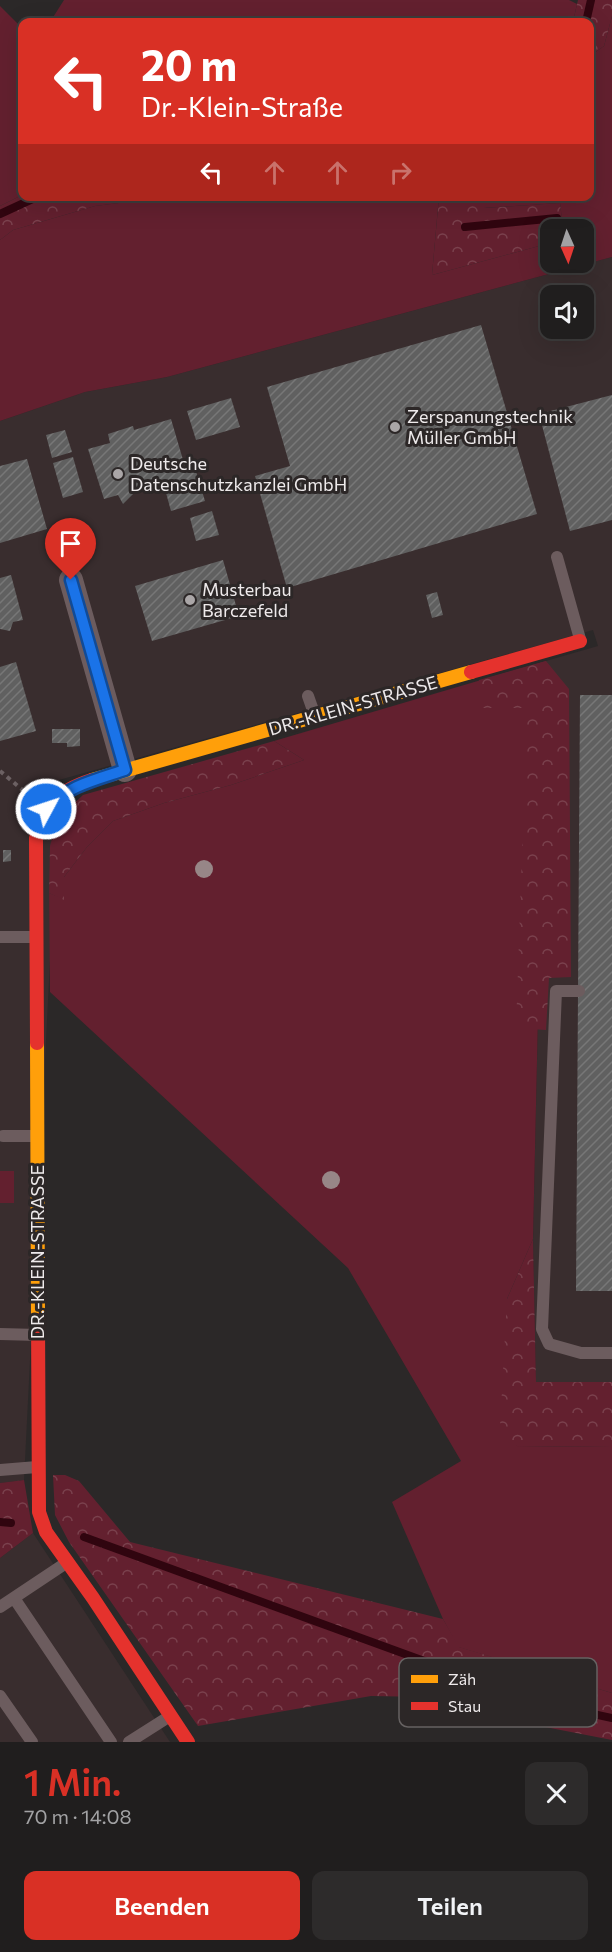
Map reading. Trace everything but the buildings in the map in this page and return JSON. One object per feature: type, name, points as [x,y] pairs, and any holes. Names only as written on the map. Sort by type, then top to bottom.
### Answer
[{"type":"street","points":[[71,580],[125,770]]},
{"type":"street","name":"DR.-KLEIN-STRASSE","points":[[188,1742],[93,1598],[46,1532],[39,1512],[36,838],[46,809],[57,797],[75,786],[125,770],[580,641]]},
{"type":"lane","points":[[557,557],[580,641]]},
{"type":"lane","points":[[308,696],[315,717]]},
{"type":"lane","points":[[1,937],[36,937]]},
{"type":"lane","points":[[579,991],[556,991],[542,1329],[549,1344],[580,1353],[612,1353]]},
{"type":"lane","points":[[3,1136],[37,1136]]},
{"type":"lane","points":[[0,1334],[38,1335]]},
{"type":"lane","points":[[0,1470],[38,1466]]},
{"type":"lane","points":[[0,1607],[67,1563]]},
{"type":"lane","points":[[14,1598],[111,1742]]},
{"type":"lane","points":[[0,1696],[32,1742]]},
{"type":"lane","points":[[129,1742],[171,1715]]},
{"type":"shaded area","points":[[612,257],[612,1382],[536,1382],[533,1239],[546,661],[598,646],[593,630],[59,780],[24,1480],[0,1483],[0,421],[85,392],[167,377],[553,273],[594,273],[594,262]]},
{"type":"shaded area","points":[[33,1533],[170,1742],[0,1742],[0,1558]]},
{"type":"green space","points":[[64,0],[569,0],[577,4],[574,18],[53,18]]},
{"type":"green space","points":[[578,0],[612,0],[612,16],[604,46],[594,53],[594,18],[574,18]]},
{"type":"green space","points":[[0,6],[18,24],[18,197],[0,206]]},
{"type":"green space","points":[[612,16],[612,257],[594,262],[594,219],[562,219],[560,203],[483,208],[489,201],[594,201],[594,53],[604,46]]},
{"type":"green space","points":[[18,197],[18,201],[134,201],[95,206],[13,230],[0,240],[0,206]]},
{"type":"green space","points":[[134,201],[439,201],[432,275],[540,246],[540,273],[553,273],[167,377],[85,392],[0,421],[0,240],[13,230],[95,206]]},
{"type":"green space","points":[[439,201],[489,201],[484,208],[560,203],[562,219],[540,219],[540,246],[432,275]]},
{"type":"green space","points":[[546,661],[533,1239],[507,1299],[517,1446],[612,1447],[612,1693],[597,1689],[597,1658],[495,1658],[458,1647],[443,1619],[392,1502],[461,1461],[348,1268],[50,992],[49,893],[64,899],[64,877],[87,847],[113,821],[304,760],[274,741]]},
{"type":"green space","points":[[546,661],[569,689],[571,977],[549,978],[546,1030],[516,1028],[527,708],[478,708],[479,680]]},
{"type":"green space","points":[[274,741],[304,760],[113,821],[87,847],[64,877],[64,900],[49,893],[50,846],[58,818],[83,795]]},
{"type":"green space","points":[[0,1171],[14,1171],[14,1203],[0,1203]]},
{"type":"green space","points":[[533,1239],[536,1382],[612,1382],[612,1447],[517,1446],[500,1427],[507,1299]]},
{"type":"green space","points":[[53,1475],[65,1475],[79,1481],[130,1542],[443,1619],[459,1647],[496,1658],[399,1658],[399,1697],[371,1696],[198,1726],[69,1542],[55,1515]]},
{"type":"green space","points":[[24,1480],[33,1533],[0,1558],[0,1483]]},
{"type":"green space","points":[[597,1688],[612,1693],[612,1740],[545,1727],[597,1727]]},
{"type":"waterway","points":[[587,18],[591,0]]},
{"type":"waterway","points":[[0,214],[28,201]]},
{"type":"waterway","points":[[465,227],[557,218]]},
{"type":"waterway","points":[[0,1522],[11,1523]]},
{"type":"waterway","points":[[84,1537],[416,1658]]},
{"type":"waterway","points":[[597,1715],[612,1718]]},
{"type":"traffic: slow","points":[[92,780],[471,672]]},
{"type":"traffic: slow","points":[[37,1043],[38,1320]]},
{"type":"traffic: jam","points":[[471,672],[580,641]]},
{"type":"traffic: jam","points":[[37,1043],[36,838],[43,816],[55,800],[70,789],[92,780]]},
{"type":"traffic: jam","points":[[38,1320],[39,1512],[46,1532],[93,1598],[188,1742]]},
{"type":"place","name":"Zerspanungstechnik Müller GmbH","points":[[395,427]]},
{"type":"place","name":"Deutsche Datenschutzkanzlei GmbH","points":[[118,474]]},
{"type":"place","name":"Musterbau Barczefeld","points":[[190,600]]},
{"type":"route","points":[[46,809],[57,797],[75,786],[125,770],[71,580]]}]
